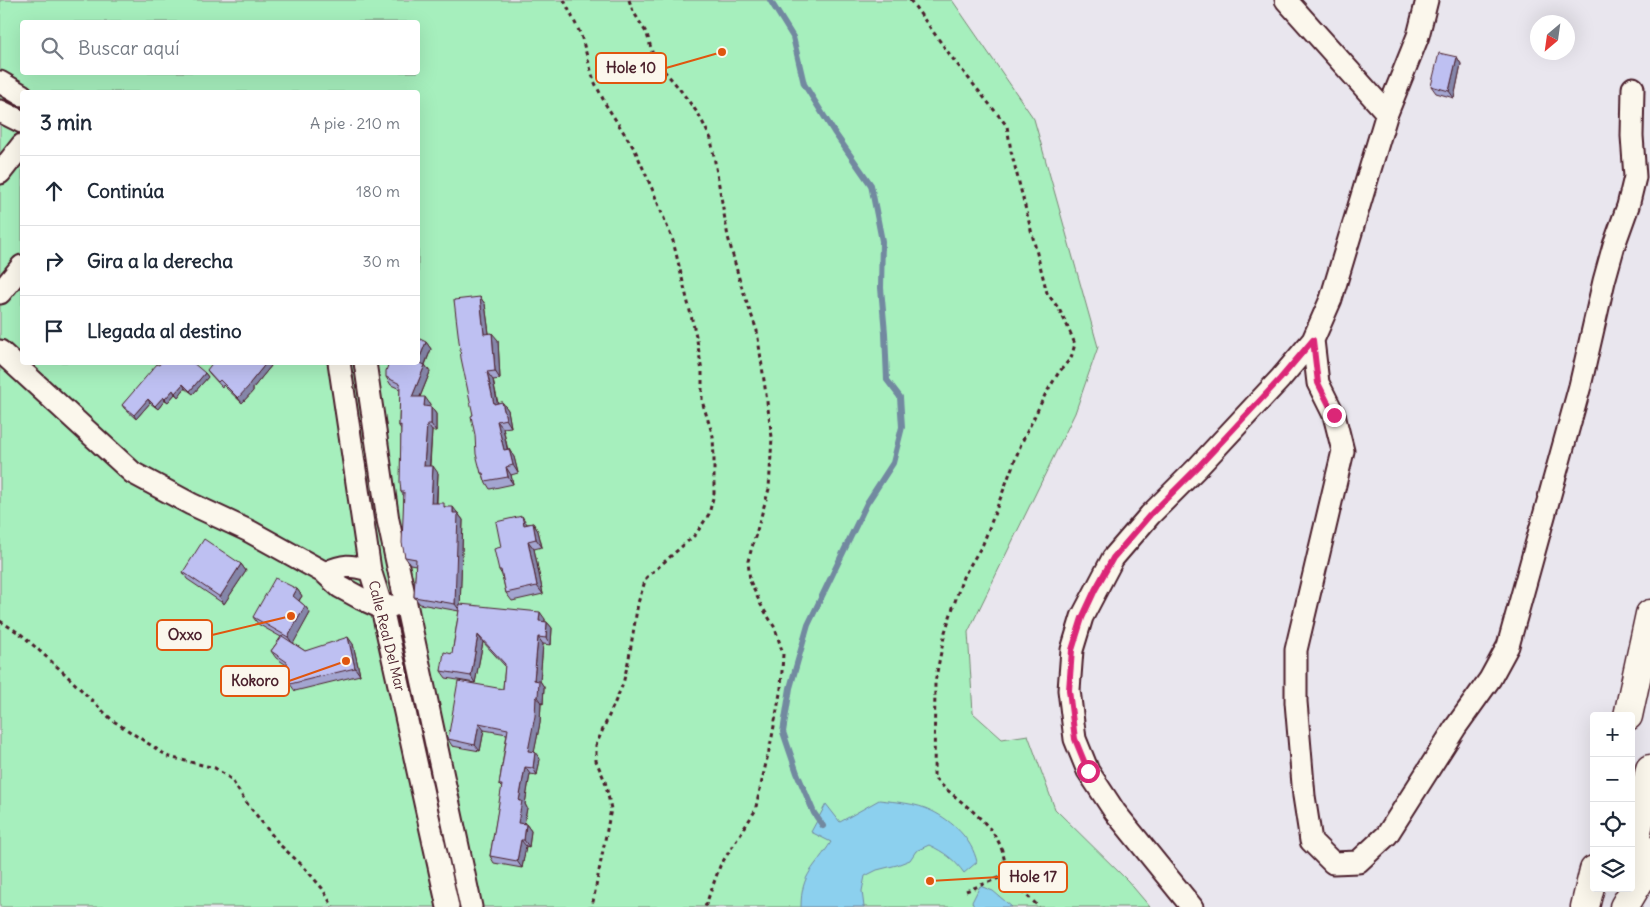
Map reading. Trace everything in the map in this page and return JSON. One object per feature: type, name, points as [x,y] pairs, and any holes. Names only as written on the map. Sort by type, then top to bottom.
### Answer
[{"type":"highway","points":[[1629,712],[1650,614]]},
{"type":"highway","points":[[1634,847],[1650,769]]},
{"type":"highway","points":[[1623,907],[1640,880],[1650,851]]},
{"type":"highway","points":[[1586,907],[1590,888]]},
{"type":"highway","points":[[1623,907],[1625,892]]},
{"type":"street","points":[[1286,0],[1387,113]]},
{"type":"street","points":[[1192,907],[1115,812],[1088,771],[1075,739],[1069,690],[1072,650],[1082,618],[1113,558],[1150,515],[1198,467],[1280,379],[1313,340],[1331,299],[1387,113],[1418,36],[1427,0]]},
{"type":"street","points":[[0,82],[20,94]]},
{"type":"street","points":[[1313,340],[1318,383],[1334,415],[1343,451],[1296,650],[1296,702],[1299,740],[1304,796],[1311,841],[1333,863],[1358,862],[1388,835],[1455,728],[1490,678],[1508,646],[1580,386],[1604,281],[1628,206],[1635,177],[1632,136],[1632,88]]},
{"type":"street","points":[[0,111],[20,121]]},
{"type":"street","points":[[0,173],[20,148]]},
{"type":"street","points":[[0,293],[20,268]]},
{"type":"street","points":[[0,351],[132,473],[191,504],[249,531],[325,573],[340,587],[362,600],[382,608],[407,604]]},
{"type":"street","name":"Calle Real Del Mar","points":[[339,365],[370,570],[382,608],[448,907]]},
{"type":"street","name":"Calle Real Del Mar","points":[[365,365],[388,520],[471,907]]},
{"type":"street","points":[[362,526],[388,520]]},
{"type":"street","points":[[325,573],[341,566],[370,570]]},
{"type":"path","points":[[564,0],[581,35],[594,81],[606,105],[635,150],[673,241],[698,340],[702,372],[702,400],[713,436],[714,460],[714,494],[709,514],[696,534],[646,578],[638,603],[630,658],[623,684],[596,745],[596,761],[605,781],[612,809],[592,907]]},
{"type":"path","points":[[629,0],[633,12],[647,34],[654,59],[699,115],[711,139],[728,237],[756,331],[772,436],[769,490],[748,561],[750,581],[761,605],[775,628],[783,654],[781,688],[755,811],[720,866],[705,907]]},
{"type":"path","points":[[910,0],[1006,126],[1046,293],[1068,324],[1075,344],[1070,358],[1045,395],[1021,444],[983,544],[963,577],[945,632],[935,682],[934,778],[977,816],[995,836],[1004,855],[1009,874],[1039,907]]},
{"type":"path","points":[[0,621],[22,635],[112,720],[169,757],[215,768],[231,779],[246,802],[280,845],[303,866],[322,888],[333,907]]},
{"type":"path","points":[[966,891],[1009,874]]},
{"type":"green space","points":[[0,0],[952,0],[1034,119],[1098,347],[1075,413],[968,632],[973,713],[1002,739],[1028,735],[1055,809],[1128,881],[1150,907],[0,907]]},
{"type":"water","points":[[879,800],[919,806],[947,820],[966,838],[977,862],[964,873],[949,857],[929,845],[916,851],[910,860],[877,870],[865,876],[862,891],[864,907],[801,907],[803,886],[806,878],[831,842],[811,832],[826,804],[840,822]]},
{"type":"water","points":[[980,886],[993,891],[1012,907],[974,907],[972,902]]},
{"type":"building","points":[[1439,53],[1457,57],[1449,91],[1431,86]]},
{"type":"building","points":[[480,297],[484,334],[492,333],[495,371],[487,372],[494,404],[502,402],[506,419],[497,421],[504,450],[509,449],[513,465],[506,467],[508,477],[485,481],[476,454],[471,416],[473,415],[461,358],[454,300]]},
{"type":"building","points":[[420,339],[426,342],[420,357]]},
{"type":"building","points":[[420,363],[425,365],[412,397],[425,397],[424,406],[431,407],[431,424],[427,424],[424,466],[433,466],[431,503],[444,503],[444,507],[453,507],[453,513],[458,513],[455,604],[414,597],[416,559],[405,557],[402,543],[404,492],[401,492],[400,482],[400,384],[386,377],[388,365],[420,365]]},
{"type":"building","points":[[156,365],[196,365],[205,373],[190,391],[183,384],[175,393],[173,390],[165,399],[163,397],[155,406],[148,399],[134,415],[122,405]]},
{"type":"building","points":[[211,365],[265,365],[238,398],[220,380],[218,382],[207,370]]},
{"type":"building","points":[[522,516],[524,525],[533,523],[536,539],[528,541],[537,586],[506,593],[494,549],[501,547],[496,522]]},
{"type":"building","points":[[204,539],[241,564],[220,597],[183,572]]},
{"type":"building","points":[[275,578],[297,589],[293,596],[305,606],[288,637],[253,617]]},
{"type":"building","points":[[460,604],[540,612],[539,621],[547,622],[546,638],[538,637],[534,680],[539,681],[538,697],[536,697],[535,716],[528,751],[535,752],[533,768],[525,767],[519,801],[522,801],[518,823],[526,824],[524,840],[521,840],[517,861],[490,856],[502,785],[499,785],[508,729],[479,723],[475,745],[448,739],[458,681],[503,689],[505,664],[478,635],[471,676],[441,671],[444,652],[452,654]]},
{"type":"building","points":[[282,636],[305,651],[348,637],[355,668],[290,684],[287,662],[271,651]]},
{"type":"waterway","points":[[770,0],[793,37],[804,84],[834,132],[871,185],[882,241],[881,288],[887,380],[900,397],[902,427],[893,463],[867,503],[808,625],[790,688],[783,732],[797,773],[814,813],[823,826]]},
{"type":"place","name":"Hole 10","points":[[722,52]]},
{"type":"place","name":"Oxxo","points":[[291,616]]},
{"type":"place","name":"Kokoro","points":[[346,661]]},
{"type":"place","name":"Hole 17","points":[[930,881]]},
{"type":"route","points":[[1088,771],[1075,739],[1069,690],[1072,650],[1082,618],[1113,558],[1150,515],[1198,467],[1280,379],[1313,340],[1318,383],[1334,415]]}]
